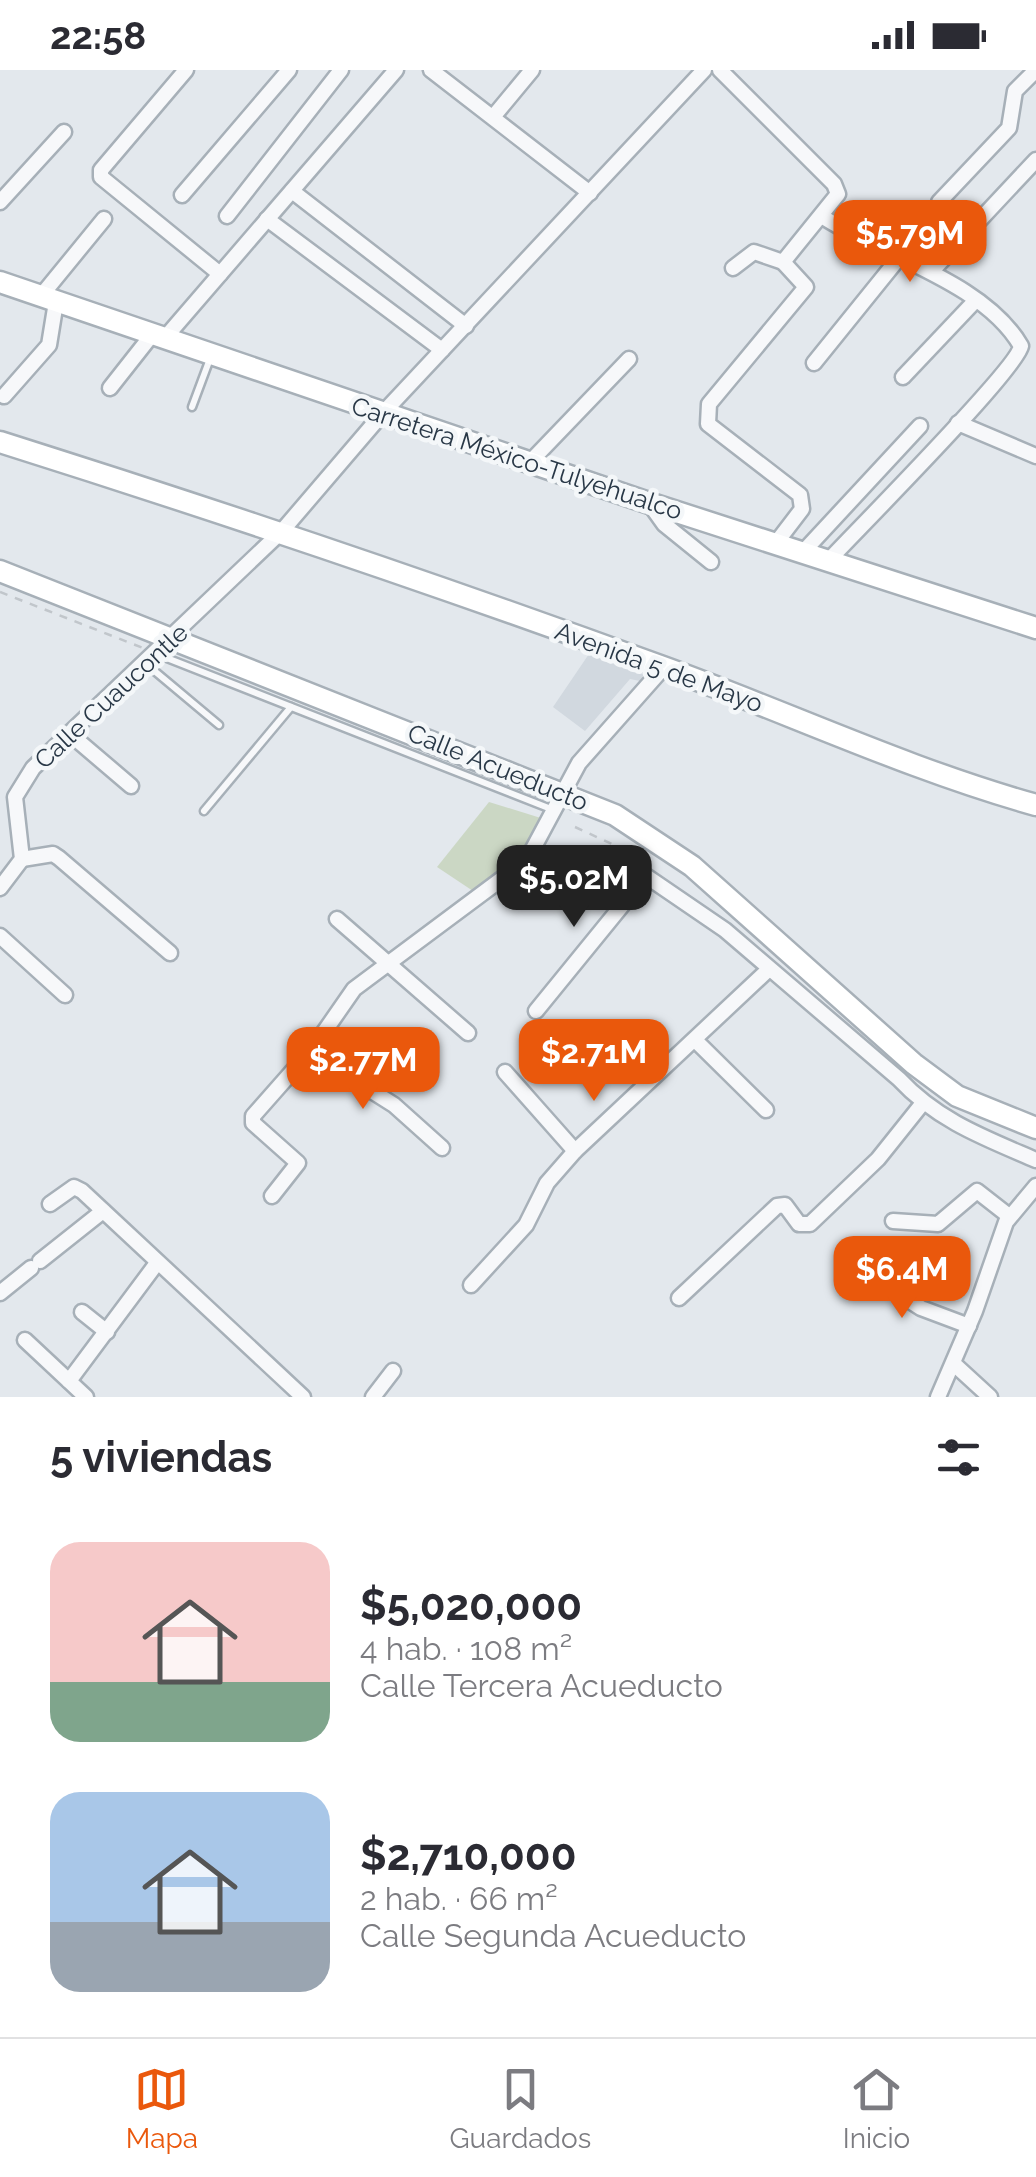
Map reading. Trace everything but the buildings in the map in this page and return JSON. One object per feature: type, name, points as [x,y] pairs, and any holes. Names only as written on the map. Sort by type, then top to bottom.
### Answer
[{"type":"main road","name":"Carretera México-Tulyehualco","points":[[0,282],[649,503],[1036,628]]},
{"type":"main road","name":"Avenida 5 de Mayo","points":[[0,442],[282,530],[664,667],[976,788],[1036,805]]},
{"type":"main road","name":"Calle Acueducto","points":[[0,572],[173,638],[559,801],[615,815],[692,866],[914,1064],[957,1096],[1036,1128]]},
{"type":"street","points":[[186,70],[101,170],[101,177],[220,274]]},
{"type":"street","points":[[182,195],[289,70]]},
{"type":"street","points":[[227,216],[341,70]]},
{"type":"street","points":[[110,388],[220,274],[396,70]]},
{"type":"street","points":[[431,70],[590,193]]},
{"type":"street","points":[[493,117],[532,70]]},
{"type":"street","name":"Calle Cuaucontle","points":[[16,797],[33,768],[282,530],[383,414],[704,70]]},
{"type":"street","points":[[720,70],[834,184],[838,194],[783,262]]},
{"type":"street","points":[[966,235],[940,202],[1009,128],[1015,90],[1036,70]]},
{"type":"street","points":[[0,202],[64,132]]},
{"type":"street","points":[[933,270],[1036,160]]},
{"type":"street","points":[[292,191],[466,326]]},
{"type":"street","points":[[823,216],[898,259],[933,270],[976,301],[1016,338],[1020,354],[830,559]]},
{"type":"street","points":[[4,396],[49,345],[48,299],[104,219]]},
{"type":"street","points":[[268,219],[442,350]]},
{"type":"street","points":[[733,268],[763,252],[783,262],[806,287],[710,404],[707,414],[708,424],[800,495],[802,509],[776,543]]},
{"type":"street","points":[[814,364],[898,259]]},
{"type":"street","points":[[903,377],[976,301]]},
{"type":"street","points":[[531,461],[629,359]]},
{"type":"street","points":[[958,422],[1036,456]]},
{"type":"street","points":[[804,551],[920,426]]},
{"type":"street","points":[[649,503],[664,524],[711,562]]},
{"type":"street","points":[[272,1196],[297,1167],[297,1160],[253,1123],[253,1116],[312,1048],[354,989],[527,860],[559,801],[611,723],[664,667]]},
{"type":"street","points":[[70,734],[131,786]]},
{"type":"street","points":[[0,792],[16,797],[22,859],[0,888]]},
{"type":"street","points":[[22,859],[53,854],[170,952]]},
{"type":"street","points":[[536,1011],[646,876],[725,930],[885,1066],[922,1104],[966,1131],[1036,1160]]},
{"type":"street","points":[[337,919],[468,1033]]},
{"type":"street","points":[[0,936],[65,995]]},
{"type":"street","points":[[471,1285],[526,1225],[547,1183],[576,1150],[768,970]]},
{"type":"street","points":[[695,1040],[766,1110]]},
{"type":"street","points":[[312,1048],[326,1062],[394,1106],[442,1148]]},
{"type":"street","points":[[505,1072],[576,1150]]},
{"type":"street","points":[[679,1298],[776,1206],[785,1205],[799,1224],[810,1224],[878,1159],[922,1104]]},
{"type":"street","points":[[938,1397],[1009,1216],[1036,1186]]},
{"type":"street","points":[[50,1204],[74,1187],[303,1397]]},
{"type":"street","points":[[893,1221],[938,1224],[978,1191],[1009,1216]]},
{"type":"street","points":[[0,1294],[103,1211]]},
{"type":"street","points":[[69,1380],[157,1264]]},
{"type":"street","points":[[859,1268],[922,1308],[969,1326]]},
{"type":"street","points":[[82,1312],[108,1332]]},
{"type":"street","points":[[24,1340],[86,1397]]},
{"type":"street","points":[[954,1364],[990,1397]]},
{"type":"street","points":[[373,1397],[393,1371]]},
{"type":"lane","points":[[192,407],[211,355]]},
{"type":"lane","points":[[148,657],[219,725]]},
{"type":"lane","name":"Calle Acueducto","points":[[148,657],[559,801]]},
{"type":"lane","points":[[204,812],[291,708]]},
{"type":"path","points":[[0,592],[148,657]]},
{"type":"path","name":"Calle Acueducto","points":[[575,828],[631,857],[646,876]]},
{"type":"shaded area","points":[[591,651],[644,674],[640,681],[630,679],[585,731],[553,707]]},
{"type":"green space","points":[[489,802],[544,819],[523,856],[476,893],[437,867]]}]
